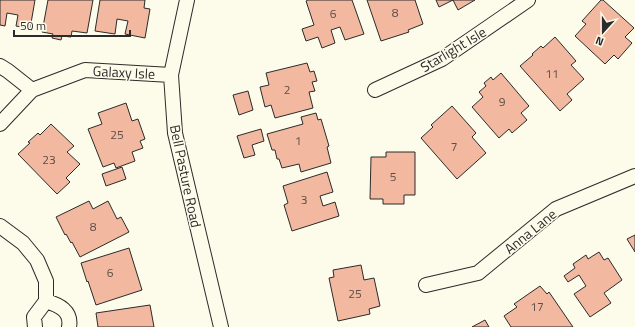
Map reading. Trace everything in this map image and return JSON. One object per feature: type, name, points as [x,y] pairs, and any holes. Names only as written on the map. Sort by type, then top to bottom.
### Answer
[{"type":"street","name":"Bell Pasture Road","points":[[188,0],[171,75],[175,133],[221,327]]},
{"type":"street","name":"Starlight Isle","points":[[375,90],[442,59],[528,0]]},
{"type":"street","points":[[0,66],[32,90]]},
{"type":"street","name":"Galaxy Isle","points":[[0,124],[32,90],[85,70],[171,75]]},
{"type":"street","name":"Anna Lane","points":[[426,285],[478,273],[556,209],[635,176]]},
{"type":"street","points":[[0,226],[23,243],[37,260],[46,281],[46,301],[34,317],[35,327]]},
{"type":"street","points":[[46,301],[58,304],[66,311],[70,322],[69,327]]},
{"type":"building","points":[[0,0],[35,0],[30,29],[16,26],[18,15],[7,13],[5,26],[0,25]]},
{"type":"building","points":[[48,0],[93,0],[87,33],[72,31],[71,37],[62,36],[61,40],[52,38],[53,34],[42,32]]},
{"type":"building","points":[[100,0],[145,0],[144,8],[150,9],[145,38],[125,34],[128,21],[117,19],[115,34],[95,31]]},
{"type":"building","points":[[352,0],[364,34],[345,40],[340,27],[331,30],[335,43],[322,48],[318,37],[306,41],[302,29],[314,25],[306,1]]},
{"type":"building","points":[[367,0],[415,0],[423,24],[408,30],[409,32],[381,41]]},
{"type":"building","points":[[436,0],[453,0],[439,7]]},
{"type":"building","points":[[453,0],[475,0],[458,10]]},
{"type":"building","points":[[601,0],[603,0],[634,28],[625,37],[632,43],[618,59],[614,55],[605,64],[575,36],[586,24],[582,21]]},
{"type":"building","points":[[555,37],[576,61],[571,65],[584,79],[567,94],[572,100],[560,111],[520,66],[541,46],[543,48]]},
{"type":"building","points":[[307,63],[310,72],[314,71],[317,81],[312,82],[315,91],[309,92],[313,108],[275,118],[271,105],[265,107],[260,87],[269,85],[266,73]]},
{"type":"building","points":[[501,73],[529,106],[521,113],[527,120],[512,133],[509,129],[499,138],[472,107],[483,97],[479,92],[486,86],[484,83],[491,77],[493,80]]},
{"type":"building","points":[[248,91],[253,110],[239,115],[233,95]]},
{"type":"building","points":[[126,103],[132,121],[138,119],[145,139],[140,141],[143,148],[132,152],[135,161],[116,168],[114,163],[103,167],[88,129],[102,124],[98,113]]},
{"type":"building","points":[[452,106],[476,133],[472,137],[486,153],[457,179],[421,138],[433,127],[431,125]]},
{"type":"building","points":[[316,113],[318,120],[321,119],[329,146],[327,147],[331,163],[301,172],[299,164],[282,168],[279,159],[277,159],[275,150],[272,150],[267,134],[303,124],[301,117]]},
{"type":"building","points":[[51,124],[74,146],[67,152],[80,164],[66,178],[70,182],[57,194],[18,154],[30,143],[28,142],[38,133],[40,135]]},
{"type":"building","points":[[261,129],[264,141],[252,145],[255,155],[244,158],[237,136]]},
{"type":"building","points":[[386,152],[415,152],[415,195],[404,195],[404,204],[383,204],[383,199],[370,199],[371,157],[386,157]]},
{"type":"building","points":[[122,167],[126,179],[106,186],[102,174]]},
{"type":"building","points":[[327,172],[333,192],[320,196],[323,206],[335,202],[339,216],[292,231],[284,205],[288,203],[283,186]]},
{"type":"building","points":[[89,201],[93,209],[108,201],[117,219],[121,217],[129,232],[80,257],[72,242],[71,243],[66,234],[65,235],[56,217]]},
{"type":"building","points":[[635,235],[635,252],[627,239]]},
{"type":"building","points":[[129,248],[142,290],[96,305],[81,263]]},
{"type":"building","points":[[599,252],[604,260],[608,258],[622,280],[604,293],[611,303],[590,317],[574,294],[586,286],[579,275],[568,282],[564,276],[575,268],[573,264],[586,255],[588,259]]},
{"type":"building","points":[[361,265],[364,280],[374,278],[380,306],[369,309],[370,314],[338,321],[329,278],[334,277],[333,270]]},
{"type":"building","points":[[540,286],[547,294],[549,292],[573,327],[511,327],[504,316],[517,307],[514,304]]},
{"type":"building","points":[[150,305],[154,327],[98,327],[96,313]]},
{"type":"building","points":[[485,320],[489,327],[472,327]]}]
